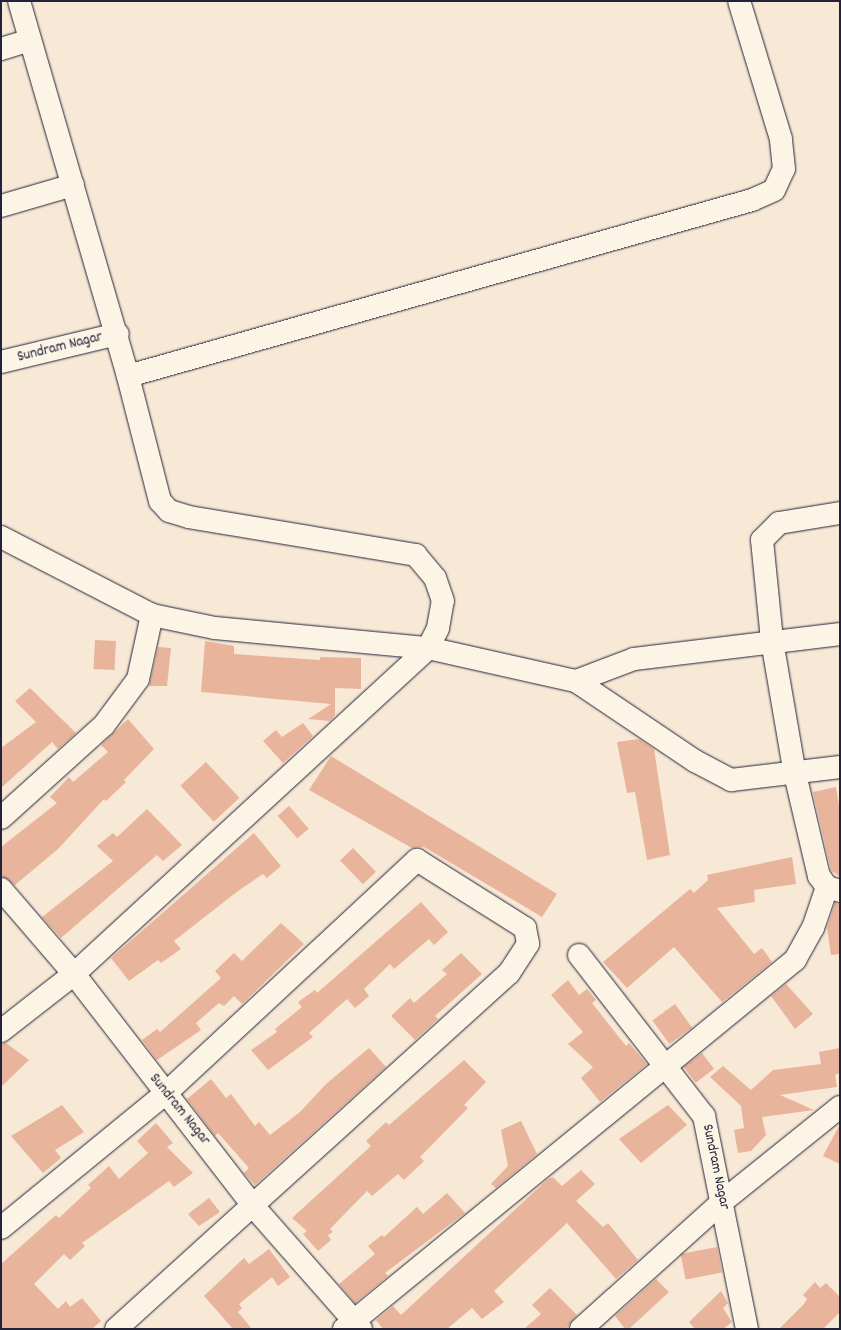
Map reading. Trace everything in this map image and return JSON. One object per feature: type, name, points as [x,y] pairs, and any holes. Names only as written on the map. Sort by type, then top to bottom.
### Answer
[{"type":"street","points":[[1,1031],[74,974],[428,648],[438,628],[443,600],[435,578],[416,554],[189,517],[169,511],[160,501],[118,334],[19,1]]},
{"type":"street","points":[[128,376],[752,200],[774,190],[784,169],[781,139],[739,1]]},
{"type":"street","points":[[1,49],[30,40]]},
{"type":"street","points":[[1,206],[73,184]]},
{"type":"street","name":"Sundram Nagar","points":[[1,362],[118,334]]},
{"type":"street","points":[[353,1326],[795,960],[834,889],[819,876],[795,774],[772,641],[762,540],[779,523],[840,513]]},
{"type":"street","points":[[1,537],[152,615],[215,628],[428,648],[576,681],[696,761],[730,780],[795,774],[840,767]]},
{"type":"street","points":[[1,818],[104,724],[138,679],[152,615]]},
{"type":"street","points":[[576,681],[634,659],[840,634]]},
{"type":"street","points":[[1,1228],[165,1094],[417,860],[525,928],[528,944],[509,973],[254,1207],[116,1329]]},
{"type":"street","name":"Sundram Nagar","points":[[1,889],[74,974],[254,1207],[353,1326]]},
{"type":"street","name":"Sundram Nagar","points":[[579,955],[704,1116],[723,1201],[747,1329]]},
{"type":"street","points":[[581,1329],[723,1201],[840,1107]]},
{"type":"building","points":[[95,640],[116,641],[114,670],[93,669]]},
{"type":"building","points":[[205,641],[234,646],[234,654],[320,660],[320,657],[361,658],[361,689],[335,688],[335,715],[330,721],[308,719],[331,704],[201,692]]},
{"type":"building","points":[[158,647],[171,648],[167,686],[149,686]]},
{"type":"building","points":[[30,688],[76,733],[58,749],[52,742],[1,788],[1,748],[36,722],[15,701]]},
{"type":"building","points":[[128,719],[154,749],[124,780],[126,782],[106,801],[104,799],[58,849],[15,885],[1,876],[1,847],[57,803],[50,797],[69,777],[73,782],[108,752],[101,745]]},
{"type":"building","points":[[303,723],[313,736],[283,763],[263,741],[276,730],[282,737]]},
{"type":"building","points":[[639,739],[654,749],[670,855],[647,860],[635,792],[627,793],[617,742]]},
{"type":"building","points":[[331,756],[557,894],[542,917],[424,847],[412,848],[309,790]]},
{"type":"building","points":[[206,762],[239,798],[214,822],[180,786]]},
{"type":"building","points":[[836,787],[840,813],[840,877],[831,870],[813,792]]},
{"type":"building","points":[[289,806],[309,829],[297,838],[278,816]]},
{"type":"building","points":[[147,809],[182,845],[163,861],[157,855],[61,938],[42,917],[113,861],[97,846],[113,833],[117,837]]},
{"type":"building","points":[[254,833],[281,866],[267,878],[263,874],[238,891],[174,941],[181,949],[161,963],[158,960],[129,981],[111,958]]},
{"type":"building","points":[[353,848],[376,872],[363,884],[340,861]]},
{"type":"building","points":[[792,857],[796,884],[754,890],[755,902],[717,908],[754,954],[762,948],[772,962],[722,1002],[674,947],[627,988],[603,962],[690,889],[694,893],[708,880],[707,875]]},
{"type":"building","points":[[421,902],[448,932],[434,945],[429,939],[394,969],[390,964],[364,989],[369,996],[355,1008],[347,999],[309,1033],[313,1037],[268,1070],[251,1050],[277,1032],[275,1029],[302,1007],[298,1002],[315,990],[317,993]]},
{"type":"building","points":[[835,903],[840,904],[840,954],[831,955],[827,928]]},
{"type":"building","points":[[281,923],[304,944],[242,1004],[234,996],[224,1006],[219,1003],[196,1023],[201,1030],[157,1060],[142,1040],[157,1029],[160,1032],[221,978],[215,971],[234,953],[242,961]]},
{"type":"building","points":[[461,953],[482,974],[435,1016],[438,1019],[415,1040],[391,1016],[410,998],[414,1003],[447,974],[442,970]]},
{"type":"building","points":[[568,980],[579,995],[587,989],[596,1000],[592,1003],[626,1046],[629,1043],[647,1064],[600,1102],[581,1078],[593,1067],[568,1044],[583,1032],[551,995]]},
{"type":"building","points":[[786,984],[813,1014],[795,1029],[771,996]]},
{"type":"building","points":[[675,1004],[692,1027],[669,1044],[652,1020]]},
{"type":"building","points":[[6,1043],[29,1060],[1,1087],[1,1044]]},
{"type":"building","points":[[369,1048],[386,1067],[255,1185],[244,1173],[249,1168],[218,1133],[215,1136],[187,1099],[211,1079],[226,1098],[231,1094],[255,1126],[259,1122],[270,1135],[300,1112],[326,1084]]},
{"type":"building","points":[[840,1048],[840,1073],[835,1075],[837,1087],[780,1095],[814,1110],[762,1117],[766,1135],[751,1151],[738,1153],[734,1130],[744,1128],[741,1106],[710,1077],[723,1066],[751,1090],[773,1070],[821,1064],[819,1052]]},
{"type":"building","points":[[702,1053],[714,1069],[696,1083],[684,1067]]},
{"type":"building","points":[[464,1060],[486,1082],[464,1105],[468,1108],[420,1157],[424,1161],[404,1180],[398,1174],[372,1196],[367,1191],[330,1229],[333,1232],[328,1235],[331,1240],[318,1251],[303,1234],[307,1231],[292,1218],[371,1146],[366,1141],[386,1122],[389,1125]]},
{"type":"building","points":[[62,1105],[84,1132],[55,1150],[61,1158],[43,1173],[11,1136]]},
{"type":"building","points":[[668,1105],[687,1125],[641,1163],[619,1139]]},
{"type":"building","points":[[521,1121],[537,1154],[496,1188],[491,1184],[508,1166],[501,1130]]},
{"type":"building","points":[[156,1123],[173,1143],[167,1147],[193,1173],[174,1187],[169,1181],[82,1243],[85,1246],[70,1260],[64,1254],[34,1284],[58,1309],[66,1301],[70,1307],[82,1298],[101,1321],[92,1329],[1,1329],[1,1264],[56,1215],[59,1218],[91,1188],[88,1185],[109,1166],[119,1179],[148,1153],[137,1141]]},
{"type":"building","points":[[840,1124],[840,1164],[823,1156]]},
{"type":"building","points":[[581,1170],[595,1184],[576,1201],[603,1227],[608,1223],[638,1260],[616,1279],[567,1223],[494,1291],[504,1302],[482,1319],[472,1308],[447,1329],[383,1329],[376,1320],[393,1306],[401,1315],[548,1179],[553,1177],[562,1186]]},
{"type":"building","points":[[447,1193],[465,1213],[385,1273],[388,1276],[355,1303],[339,1284],[375,1254],[368,1246],[382,1235],[384,1237],[417,1207],[423,1214]]},
{"type":"building","points":[[209,1198],[220,1212],[199,1226],[188,1214]]},
{"type":"building","points":[[717,1247],[722,1273],[686,1280],[681,1254]]},
{"type":"building","points":[[269,1249],[290,1277],[278,1286],[272,1277],[239,1304],[242,1308],[238,1312],[252,1329],[233,1329],[204,1296],[244,1258],[249,1264]]},
{"type":"building","points":[[656,1279],[669,1292],[629,1329],[625,1329],[615,1316]]},
{"type":"building","points":[[815,1282],[820,1288],[826,1283],[840,1297],[840,1312],[823,1329],[779,1329],[804,1304],[807,1299],[803,1295]]},
{"type":"building","points":[[550,1288],[577,1315],[566,1329],[524,1329],[541,1314],[532,1305]]},
{"type":"building","points":[[721,1291],[728,1303],[723,1308],[732,1322],[723,1329],[695,1329],[689,1322]]}]
